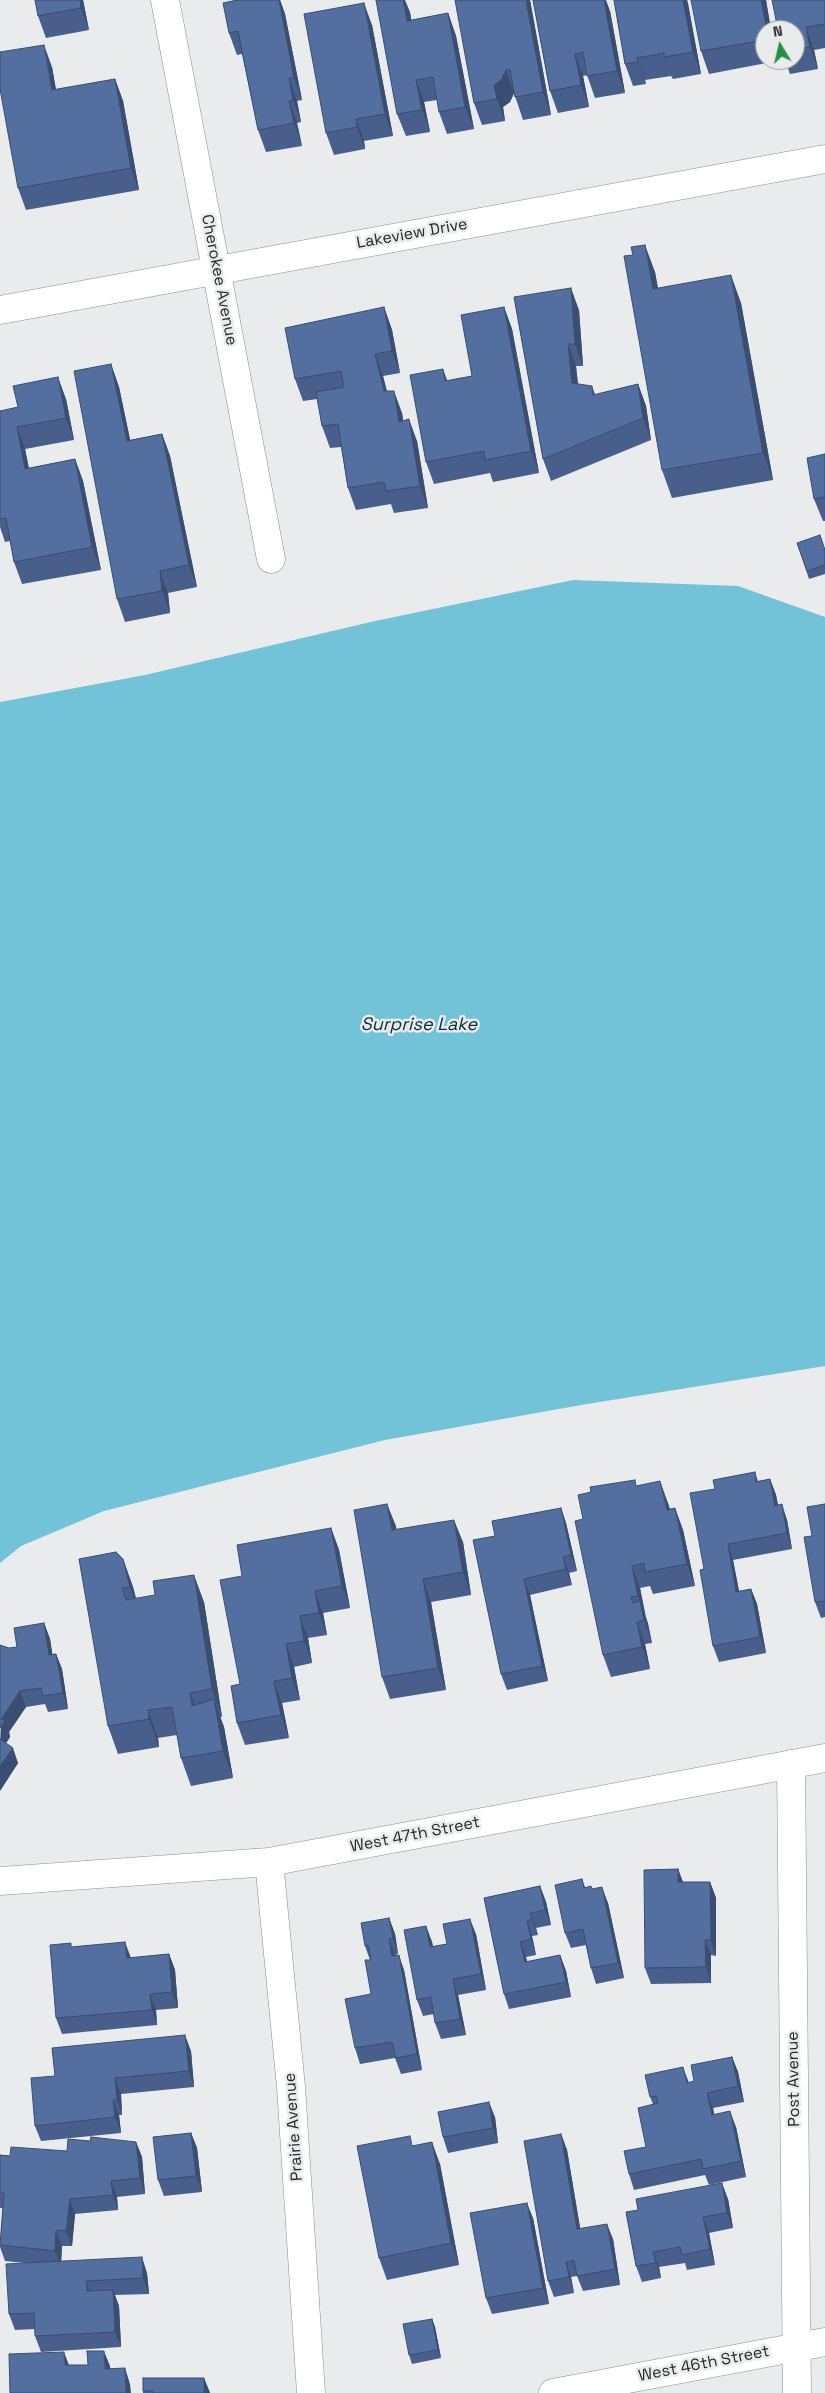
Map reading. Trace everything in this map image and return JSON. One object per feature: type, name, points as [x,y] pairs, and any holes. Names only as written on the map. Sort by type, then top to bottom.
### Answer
[{"type":"street","name":"Cherokee Avenue","points":[[165,0],[271,559]]},
{"type":"street","name":"Lakeview Drive","points":[[0,310],[825,159]]},
{"type":"street","name":"West 47th Street","points":[[0,1881],[269,1862],[825,1758]]},
{"type":"street","name":"Post Avenue","points":[[791,1764],[797,2393]]},
{"type":"street","name":"Prairie Avenue","points":[[269,1862],[291,2087],[311,2393]]},
{"type":"street","name":"West 46th Street","points":[[553,2393],[825,2342]]},
{"type":"water","name":"Surprise Lake","points":[[573,580],[738,586],[825,617],[825,1366],[587,1404],[385,1440],[104,1511],[21,1546],[0,1563],[0,702],[145,675],[375,621]]},
{"type":"building","points":[[35,0],[80,0],[81,8],[38,16]]},
{"type":"building","points":[[237,0],[279,0],[294,78],[289,78],[293,100],[289,101],[294,123],[258,130],[238,31],[229,33],[223,3]]},
{"type":"building","points":[[376,0],[403,0],[407,21],[448,13],[465,107],[439,112],[433,77],[416,80],[422,110],[397,114]]},
{"type":"building","points":[[455,0],[526,0],[543,92],[515,97],[510,70],[506,70],[501,80],[494,85],[497,99],[474,103]]},
{"type":"building","points":[[533,0],[604,0],[617,71],[587,76],[583,52],[575,54],[581,85],[550,91]]},
{"type":"building","points":[[614,0],[683,0],[693,52],[664,57],[664,53],[637,58],[638,62],[625,64]]},
{"type":"building","points":[[691,0],[761,0],[765,20],[755,20],[755,42],[701,51]]},
{"type":"building","points":[[772,0],[825,0],[825,24],[806,27],[810,47],[805,48],[805,20],[776,20]]},
{"type":"building","points":[[364,3],[385,114],[356,119],[357,127],[326,133],[304,14]]},
{"type":"building","points":[[44,45],[52,90],[115,79],[131,168],[18,188],[0,89],[0,52]]},
{"type":"building","points":[[645,245],[653,289],[731,275],[763,453],[662,470],[624,256],[633,255],[631,247]]},
{"type":"building","points":[[571,288],[575,344],[568,344],[572,383],[592,386],[593,395],[638,384],[643,418],[543,459],[514,297]]},
{"type":"building","points":[[384,307],[392,351],[375,354],[384,391],[394,391],[399,422],[409,419],[420,486],[386,491],[384,482],[348,488],[338,424],[322,426],[316,392],[344,387],[341,371],[295,379],[285,328]]},
{"type":"building","points":[[504,307],[531,451],[485,460],[484,451],[426,462],[410,375],[443,369],[445,381],[472,376],[461,315]]},
{"type":"building","points":[[111,364],[127,441],[162,434],[189,565],[160,571],[162,591],[117,599],[74,371]]},
{"type":"building","points":[[58,377],[66,418],[17,427],[25,469],[75,459],[92,547],[14,562],[6,518],[0,519],[0,411],[18,407],[13,386]]},
{"type":"building","points":[[825,454],[825,497],[814,499],[807,458]]},
{"type":"building","points":[[820,535],[825,550],[825,565],[807,571],[797,543]]},
{"type":"building","points":[[755,1472],[756,1482],[770,1479],[775,1506],[782,1504],[787,1533],[728,1544],[736,1592],[751,1589],[760,1637],[713,1646],[700,1570],[704,1569],[690,1493],[715,1489],[713,1480]]},
{"type":"building","points":[[635,1480],[636,1486],[660,1481],[667,1510],[675,1508],[687,1564],[645,1572],[644,1563],[632,1566],[638,1596],[631,1597],[633,1603],[640,1601],[644,1620],[637,1622],[642,1647],[603,1655],[575,1521],[583,1519],[578,1495],[591,1492],[590,1487]]},
{"type":"building","points":[[387,1504],[392,1530],[454,1520],[463,1572],[423,1579],[438,1668],[382,1677],[354,1510]]},
{"type":"building","points":[[825,1504],[825,1601],[815,1602],[804,1537],[812,1536],[807,1507]]},
{"type":"building","points":[[561,1508],[571,1555],[563,1557],[566,1569],[524,1579],[542,1666],[501,1674],[473,1540],[495,1536],[492,1521]]},
{"type":"building","points":[[331,1528],[342,1586],[315,1591],[319,1613],[300,1616],[304,1641],[286,1644],[292,1678],[274,1681],[281,1715],[237,1723],[231,1686],[240,1684],[220,1580],[242,1576],[237,1545]]},
{"type":"building","points":[[116,1552],[123,1559],[130,1587],[122,1588],[126,1600],[155,1595],[153,1581],[194,1575],[212,1689],[190,1693],[192,1706],[214,1699],[223,1751],[181,1758],[172,1707],[148,1710],[149,1719],[108,1726],[79,1559]]},
{"type":"building","points":[[44,1623],[49,1655],[56,1654],[63,1693],[43,1696],[41,1688],[20,1691],[1,1719],[5,1721],[0,1728],[0,1645],[9,1648],[17,1647],[14,1628]]},
{"type":"building","points":[[0,1739],[13,1748],[0,1766]]},
{"type":"building","points":[[678,1869],[678,1882],[710,1882],[711,1940],[705,1940],[706,1967],[645,1968],[644,1870]]},
{"type":"building","points":[[582,1879],[584,1888],[591,1886],[592,1889],[602,1887],[618,1963],[591,1968],[583,1929],[565,1933],[555,1885]]},
{"type":"building","points":[[540,1886],[545,1910],[530,1913],[532,1919],[527,1921],[531,1939],[520,1942],[525,1962],[560,1955],[566,1982],[504,1994],[484,1898]]},
{"type":"building","points":[[389,1918],[393,1938],[389,1939],[392,1956],[399,1955],[417,2054],[396,2058],[392,2042],[355,2048],[345,1999],[371,1994],[365,1960],[371,1960],[368,1945],[365,1946],[361,1923]]},
{"type":"building","points":[[470,1919],[481,1974],[453,1979],[460,2019],[435,2023],[431,1997],[417,2000],[404,1930],[426,1926],[430,1947],[447,1944],[443,1924]]},
{"type":"building","points":[[125,1942],[127,1958],[169,1954],[172,1992],[150,1994],[152,2010],[56,2018],[50,1945],[71,1943],[71,1947]]},
{"type":"building","points":[[185,2035],[189,2071],[115,2078],[117,2099],[113,2100],[115,2117],[35,2126],[31,2078],[55,2076],[52,2048]]},
{"type":"building","points":[[732,2057],[738,2086],[707,2093],[712,2115],[730,2111],[741,2161],[703,2169],[701,2159],[629,2174],[624,2151],[646,2147],[638,2108],[658,2103],[656,2096],[650,2097],[645,2075],[683,2067],[687,2083],[694,2081],[691,2065]]},
{"type":"building","points":[[489,2102],[493,2128],[443,2137],[438,2112]]},
{"type":"building","points":[[191,2133],[196,2176],[158,2180],[153,2137]]},
{"type":"building","points":[[561,2134],[577,2229],[607,2224],[615,2269],[577,2276],[574,2260],[566,2262],[569,2277],[548,2281],[524,2141]]},
{"type":"building","points":[[410,2136],[412,2146],[432,2142],[451,2243],[379,2258],[357,2146]]},
{"type":"building","points":[[91,2137],[136,2142],[140,2178],[111,2181],[113,2195],[70,2199],[66,2231],[56,2230],[55,2251],[0,2245],[4,2193],[0,2193],[0,2155],[10,2156],[11,2147],[67,2151],[68,2139],[90,2141]]},
{"type":"building","points":[[722,2183],[727,2213],[703,2217],[710,2249],[682,2255],[680,2247],[653,2252],[656,2263],[636,2266],[626,2212],[638,2210],[636,2199]]},
{"type":"building","points":[[527,2203],[543,2288],[486,2298],[470,2213]]},
{"type":"building","points":[[142,2257],[143,2278],[86,2281],[87,2291],[113,2290],[115,2332],[35,2336],[34,2313],[9,2314],[6,2264]]},
{"type":"building","points":[[432,2319],[438,2350],[409,2355],[403,2324]]},
{"type":"building","points":[[87,2351],[104,2351],[105,2369],[125,2368],[126,2393],[10,2393],[9,2354],[64,2352],[65,2365],[88,2365]]},
{"type":"building","points":[[143,2378],[204,2378],[204,2393],[153,2393],[153,2391],[143,2391]]}]
